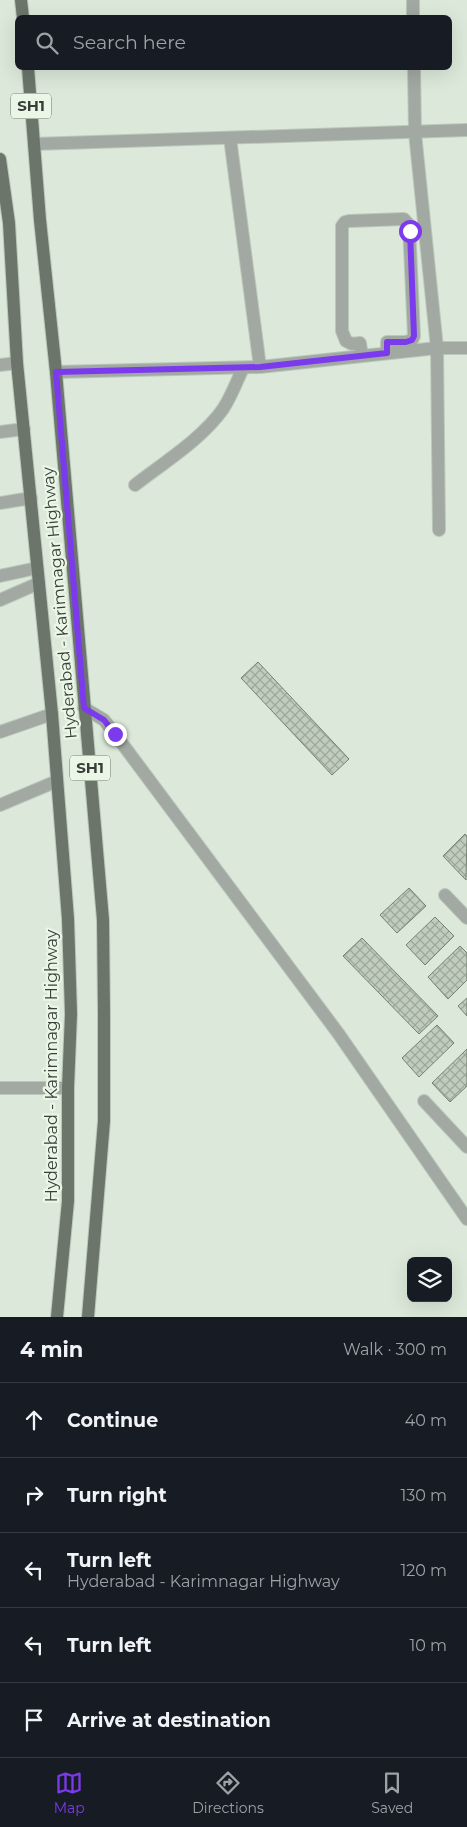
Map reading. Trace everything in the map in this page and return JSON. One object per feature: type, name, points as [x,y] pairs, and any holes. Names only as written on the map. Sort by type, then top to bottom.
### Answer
[{"type":"main road","points":[[21,0],[23,15]]},
{"type":"main road","name":"Hyderabad - Karimnagar Highway","points":[[28,70],[103,920],[104,1121],[88,1317]]},
{"type":"main road","name":"Hyderabad - Karimnagar Highway","points":[[0,159],[9,223],[17,363],[52,714],[68,919],[71,1014],[68,1088],[68,1201],[57,1317]]},
{"type":"street","points":[[413,0],[413,15]]},
{"type":"street","points":[[414,70],[415,132],[437,348],[439,530]]},
{"type":"street","points":[[34,144],[467,130]]},
{"type":"street","points":[[230,138],[260,367]]},
{"type":"street","points":[[362,356],[360,343],[352,344],[346,341],[342,331],[342,226],[345,222],[349,221],[404,220],[409,225],[414,336],[412,340],[406,342],[387,342],[387,353]]},
{"type":"street","points":[[56,372],[244,368],[437,348],[467,348]]},
{"type":"street","points":[[0,364],[17,363]]},
{"type":"street","points":[[135,485],[212,423],[223,408],[244,368]]},
{"type":"street","points":[[0,432],[24,429]]},
{"type":"street","points":[[0,503],[31,498]]},
{"type":"street","points":[[0,576],[37,568]]},
{"type":"street","points":[[0,600],[39,583]]},
{"type":"street","points":[[84,708],[104,720],[115,734],[338,1033],[467,1219]]},
{"type":"street","points":[[0,732],[52,714]]},
{"type":"street","points":[[0,805],[57,781]]},
{"type":"street","points":[[445,895],[467,918]]},
{"type":"street","points":[[0,1088],[68,1088]]},
{"type":"street","points":[[424,1101],[467,1146]]},
{"type":"building","points":[[258,662],[349,759],[332,775],[241,678]]},
{"type":"building","points":[[465,834],[467,836],[466,880],[443,856]]},
{"type":"building","points":[[409,888],[426,906],[397,933],[380,915]]},
{"type":"building","points":[[435,917],[454,936],[425,965],[406,945]]},
{"type":"building","points":[[362,938],[438,1016],[419,1034],[343,956]]},
{"type":"building","points":[[460,946],[467,953],[467,980],[448,999],[428,977]]},
{"type":"building","points":[[467,998],[467,1016],[458,1006]]},
{"type":"building","points":[[437,1025],[454,1043],[419,1077],[402,1058]]},
{"type":"building","points":[[467,1049],[467,1086],[450,1102],[432,1083]]},
{"type":"route","points":[[115,734],[104,720],[84,708],[56,372],[260,367],[387,353],[387,342],[406,342],[412,340],[414,336],[410,231]]}]
